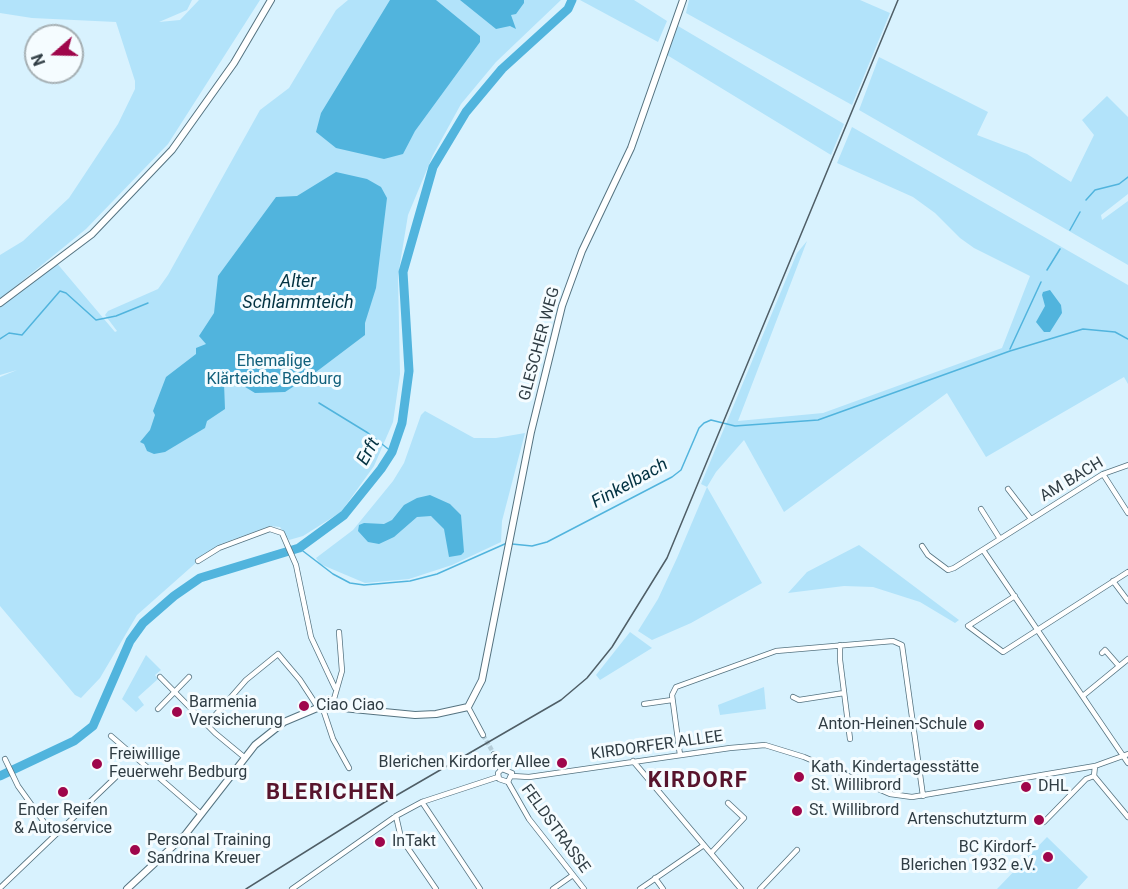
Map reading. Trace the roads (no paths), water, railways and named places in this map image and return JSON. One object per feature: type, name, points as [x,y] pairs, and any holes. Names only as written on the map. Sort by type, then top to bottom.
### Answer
[{"type":"street","points":[[0,303],[92,234],[165,158],[234,63],[271,0]]},
{"type":"street","name":"GLESCHER WEG","points":[[468,707],[482,677],[537,410],[566,295],[582,252],[631,148],[683,0]]},
{"type":"street","name":"AM BACH","points":[[921,546],[928,555],[948,570],[1103,474],[1128,465]]},
{"type":"street","points":[[1103,474],[1128,513]]},
{"type":"street","name":"AM BACH","points":[[1008,489],[1031,519]]},
{"type":"street","points":[[981,509],[1000,539]]},
{"type":"street","points":[[198,561],[219,548],[270,530],[277,530],[285,537],[294,562],[312,637],[335,688]]},
{"type":"street","points":[[983,550],[1126,755],[1128,763]]},
{"type":"street","points":[[1015,596],[968,626],[1004,652],[1128,572]]},
{"type":"street","points":[[1113,581],[1128,601]]},
{"type":"street","points":[[127,889],[179,840],[244,757],[267,733],[319,706],[324,699],[334,699],[343,663],[339,632]]},
{"type":"street","points":[[680,755],[672,700],[673,690],[676,687],[777,651],[893,641],[902,645],[923,796]]},
{"type":"street","points":[[840,645],[850,739]]},
{"type":"street","points":[[1105,650],[1119,666]]},
{"type":"street","points":[[205,722],[211,720],[246,680],[278,654],[319,706],[349,768]]},
{"type":"street","points":[[1084,695],[1128,659]]},
{"type":"street","points":[[160,677],[244,757]]},
{"type":"street","points":[[158,709],[189,677]]},
{"type":"street","points":[[793,697],[799,700],[844,693]]},
{"type":"street","points":[[644,704],[672,700]]},
{"type":"street","points":[[319,706],[415,714],[436,714],[468,707],[483,735]]},
{"type":"street","points":[[111,736],[201,814]]},
{"type":"street","name":"KIRDORFER ALLEE","points":[[512,776],[529,777],[755,745],[775,747],[804,757],[890,794],[923,796],[1095,765],[1126,755]]},
{"type":"street","points":[[494,754],[501,770]]},
{"type":"street","points":[[5,759],[18,786],[54,836]]},
{"type":"street","points":[[633,761],[741,889]]},
{"type":"street","points":[[1095,765],[1094,776],[1128,817]]},
{"type":"street","name":"FELDSTRASSE","points":[[501,770],[509,770],[512,776],[508,782],[502,782],[498,777],[501,770]]},
{"type":"street","points":[[0,888],[118,774]]},
{"type":"street","points":[[1044,822],[1086,779],[1094,776]]},
{"type":"street","points":[[292,889],[396,816],[422,802],[498,777]]},
{"type":"street","name":"FELDSTRASSE","points":[[508,782],[530,819],[585,889]]},
{"type":"street","points":[[422,802],[480,889]]},
{"type":"street","points":[[711,853],[744,818],[728,803]]},
{"type":"street","points":[[396,816],[400,838],[436,889]]},
{"type":"street","points":[[640,889],[704,845]]},
{"type":"street","points":[[760,889],[797,850]]},
{"type":"street","points":[[553,889],[573,874]]},
{"type":"street","points":[[655,878],[663,889]]},
{"type":"water","points":[[390,0],[436,0],[480,36],[480,42],[415,131],[403,154],[384,159],[336,148],[316,132],[321,113]]},
{"type":"water","points":[[460,0],[524,0],[524,3],[516,14],[511,15],[516,29],[510,26],[496,29]]},
{"type":"water","name":"Alter Schlammteich","points":[[336,172],[367,179],[381,187],[387,198],[376,288],[365,323],[365,335],[285,392],[255,393],[237,382],[231,374],[224,383],[225,409],[207,421],[205,428],[165,452],[154,454],[147,451],[144,444],[140,442],[150,430],[155,415],[153,411],[166,377],[196,354],[196,348],[206,344],[199,336],[214,313],[218,276],[276,197],[297,196]]},
{"type":"water","points":[[1050,290],[1061,305],[1062,313],[1050,332],[1044,332],[1036,322],[1045,306],[1043,292]]},
{"type":"water","points":[[430,495],[450,504],[461,515],[464,552],[461,555],[449,557],[444,529],[431,516],[417,517],[394,537],[379,544],[368,542],[358,531],[359,525],[364,523],[384,524],[392,520],[404,505],[417,498]]},
{"type":"waterway","name":"Erft","points":[[0,776],[74,741],[93,726],[130,641],[143,623],[174,596],[200,578],[299,548],[344,515],[381,469],[392,452],[402,423],[409,371],[403,272],[433,167],[466,112],[502,69],[568,9],[572,0]]},
{"type":"waterway","points":[[1086,200],[1095,190],[1119,184],[1128,177]]},
{"type":"waterway","points":[[1070,230],[1080,212]]},
{"type":"waterway","points":[[1047,270],[1060,249]]},
{"type":"waterway","points":[[1010,349],[1041,282]]},
{"type":"waterway","points":[[0,339],[9,333],[22,335],[60,291],[66,293],[96,320],[116,316],[148,303]]},
{"type":"waterway","name":"Finkelbach","points":[[512,544],[532,546],[547,542],[672,477],[681,470],[699,428],[711,420],[735,426],[818,420],[1010,351],[1083,329],[1115,332],[1128,339]]},
{"type":"waterway","points":[[319,403],[368,433],[392,452]]},
{"type":"waterway","name":"Finkelbach","points":[[299,548],[333,574],[350,583],[364,585],[410,581],[437,574],[507,543]]},
{"type":"tunnel","points":[[483,735],[494,754]]},
{"type":"railway","points":[[246,889],[385,802],[561,700],[587,678],[612,647],[667,558],[898,0]]},
{"type":"place","name":"Ciao Ciao","points":[[304,706]]},
{"type":"place","name":"Barmenia Versicherung","points":[[177,712]]},
{"type":"place","name":"Anton-Heinen-Schule","points":[[979,725]]},
{"type":"place","name":"Blerichen Kirdorfer Allee","points":[[562,763]]},
{"type":"place","name":"Freiwillige Feuerwehr Bedburg","points":[[97,764]]},
{"type":"place","name":"Kath. Kindertagesstätte St. Willibrord","points":[[799,777]]},
{"type":"place","name":"DHL","points":[[1026,787]]},
{"type":"place","name":"Ender Reifen & Autoservice","points":[[63,792]]},
{"type":"place","name":"St. Willibrord","points":[[797,811]]},
{"type":"place","name":"Artenschutzturm","points":[[1039,820]]},
{"type":"place","name":"InTakt","points":[[380,842]]},
{"type":"place","name":"Personal Training Sandrina Kreuer","points":[[135,850]]},
{"type":"place","name":"BC Kirdorf- Blerichen 1932 e.V.","points":[[1048,857]]},
{"type":"district","name":"KIRDORF","points":[[698,781]]},
{"type":"district","name":"BLERICHEN","points":[[331,793]]},
{"type":"park label","name":"Ehemalige Klärteiche Bedburg","points":[[274,371]]}]
